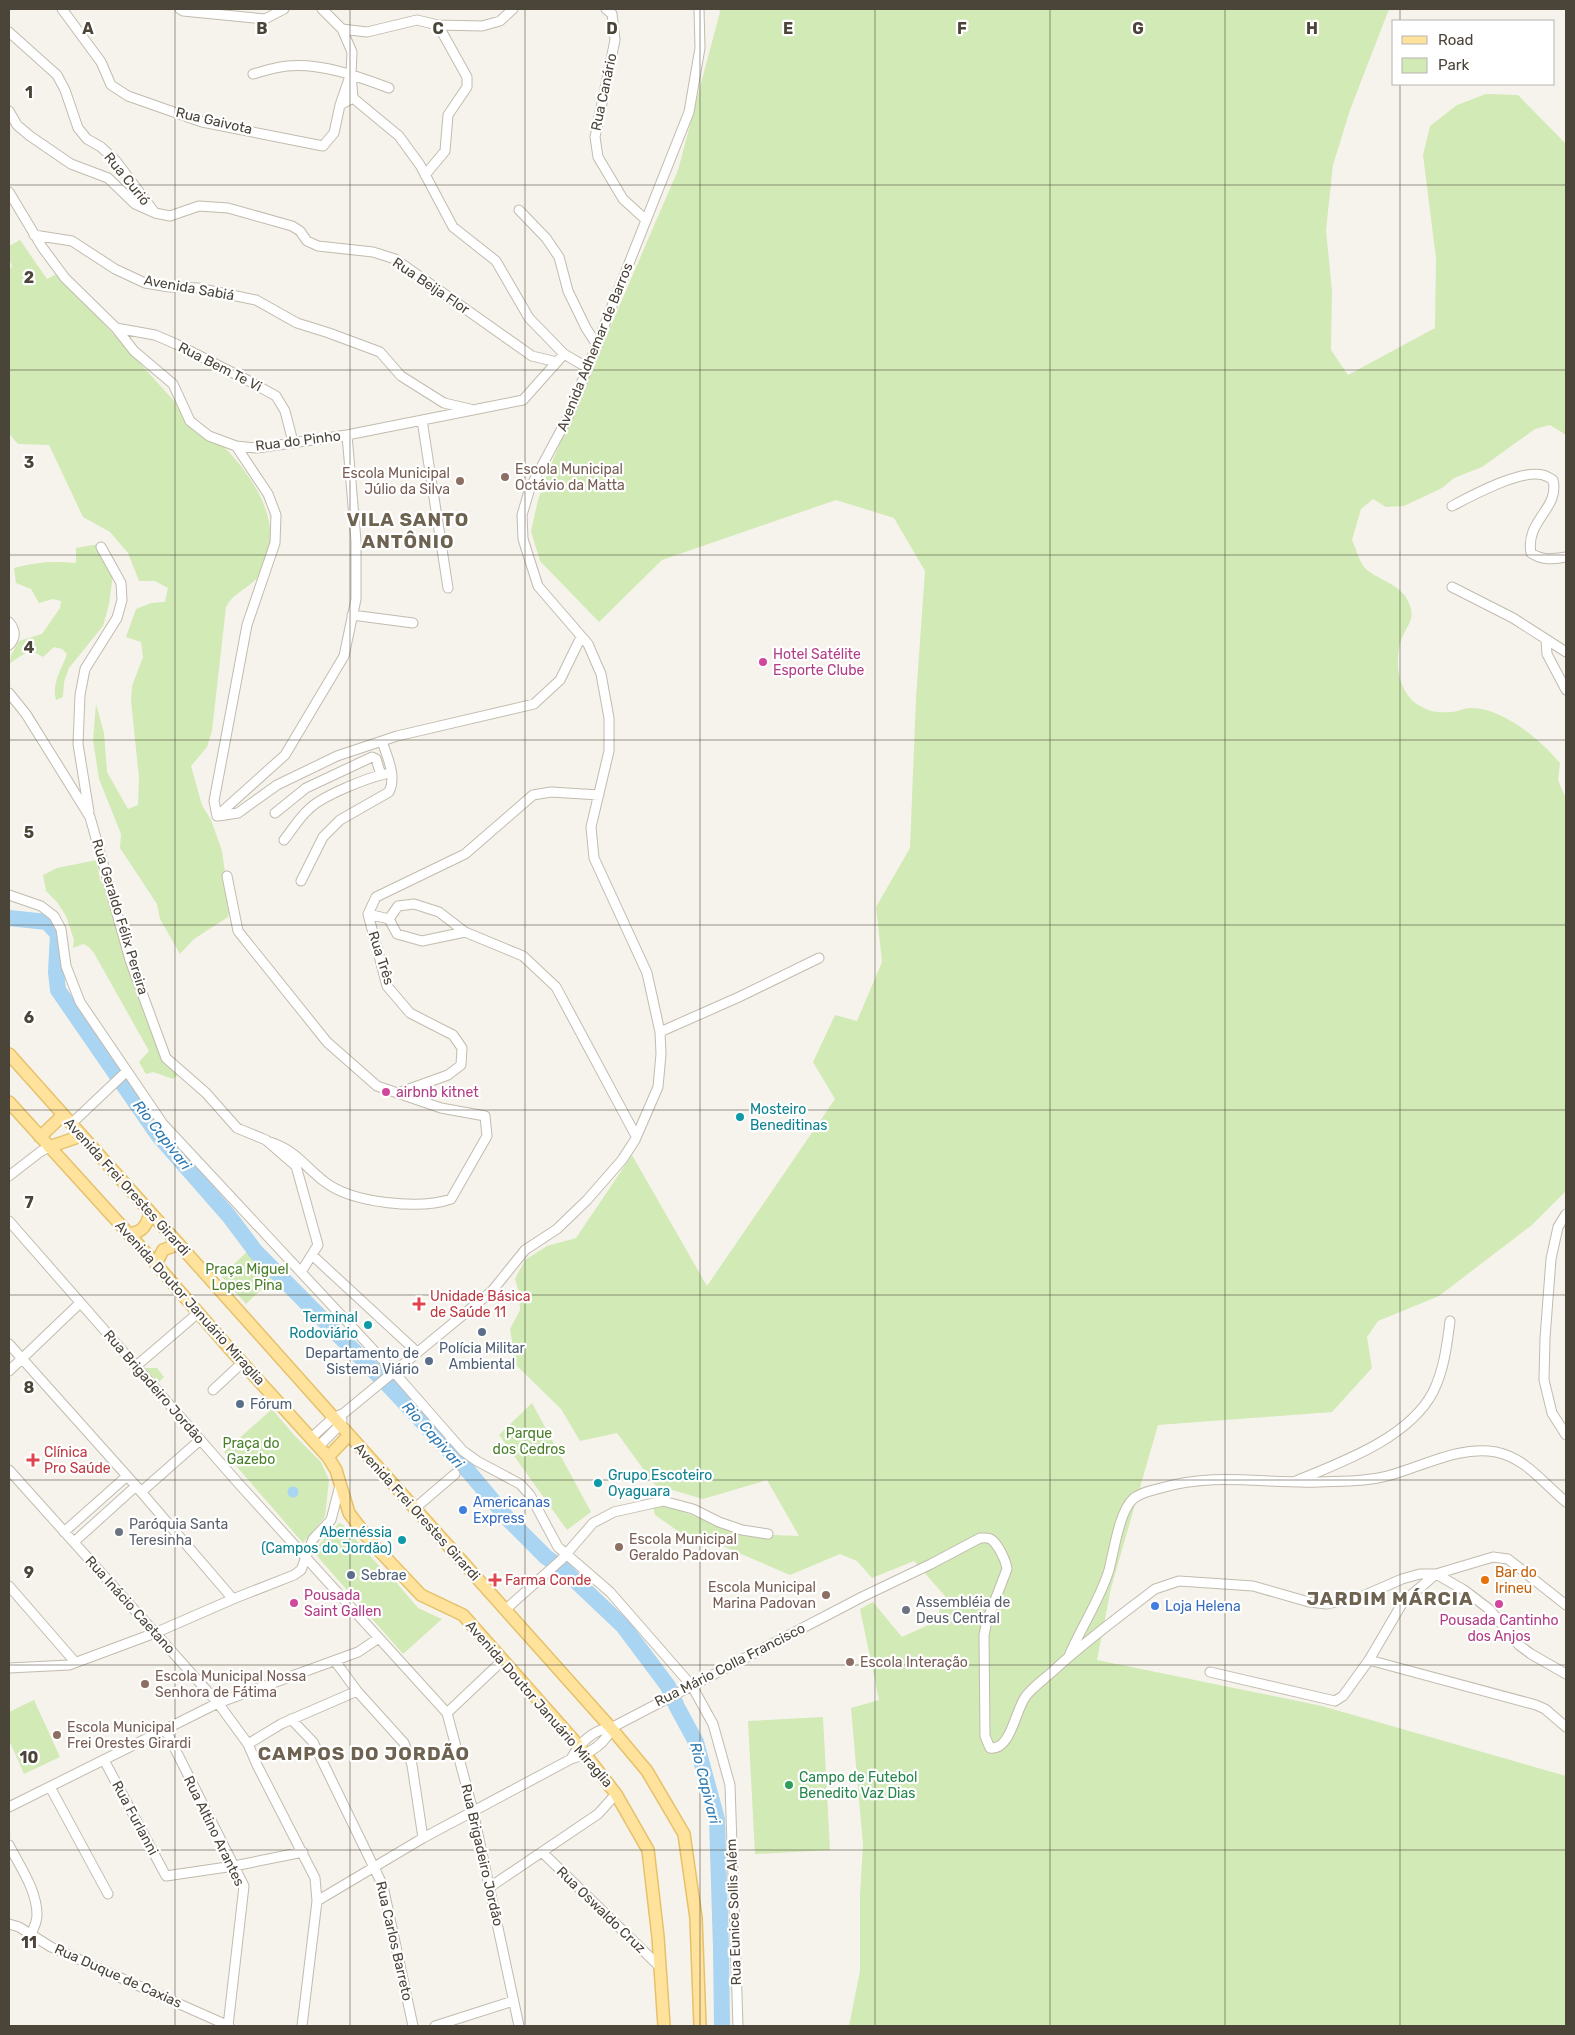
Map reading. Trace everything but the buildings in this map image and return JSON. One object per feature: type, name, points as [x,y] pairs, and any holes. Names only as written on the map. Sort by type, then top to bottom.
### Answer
[{"type":"main road","name":"Avenida Frei Orestes Girardi","points":[[9,1054],[150,1214],[339,1418],[349,1435],[611,1728],[647,1771],[684,1834],[696,1918],[700,2026]]},
{"type":"main road","name":"Avenida Doutor Januário Miraglia","points":[[9,1102],[328,1457],[336,1470],[349,1513],[372,1542],[421,1595],[463,1615],[582,1750],[616,1794],[648,1850],[664,2026]]},
{"type":"main road","points":[[40,1137],[67,1120]]},
{"type":"main road","points":[[49,1147],[81,1136]]},
{"type":"main road","points":[[129,1234],[137,1233],[144,1228],[150,1214]]},
{"type":"main road","points":[[156,1264],[163,1250],[179,1244]]},
{"type":"main road","points":[[328,1457],[349,1435]]},
{"type":"street","name":"Rua Gaivota","points":[[62,9],[102,62],[111,85],[128,96],[202,122],[323,146],[334,133],[340,105]]},
{"type":"street","points":[[180,9],[183,11],[224,12],[265,19],[284,9]]},
{"type":"street","points":[[323,9],[342,29],[352,52],[350,74],[353,98],[399,136],[425,175],[453,227],[496,261],[529,318],[564,354],[588,368]]},
{"type":"street","points":[[342,29],[367,32],[417,20],[438,25],[482,26],[500,21],[514,9]]},
{"type":"street","name":"Avenida Adhemar de Barros","points":[[315,1442],[390,1373],[492,1291],[525,1250],[557,1229],[604,1182],[622,1160],[636,1136],[658,1087],[661,1054],[660,1032],[647,973],[594,858],[591,827],[609,751],[609,718],[601,674],[588,644],[538,586],[523,539],[522,515],[530,488],[568,417],[689,112],[700,48],[699,9]]},
{"type":"street","name":"Rua Canário","points":[[609,10],[615,40],[595,137],[598,157],[623,199],[646,220]]},
{"type":"street","points":[[425,175],[445,151],[448,114],[467,87],[467,77],[438,25]]},
{"type":"street","name":"Rua Curió","points":[[9,32],[57,74],[65,90],[78,128],[87,139],[101,147],[116,161],[155,213]]},
{"type":"street","points":[[252,74],[287,66],[308,66],[350,74],[389,88]]},
{"type":"street","points":[[340,105],[350,74]]},
{"type":"street","points":[[340,105],[353,98]]},
{"type":"street","name":"Rua Beija Flor","points":[[9,111],[13,125],[71,164],[108,178],[135,204],[155,213],[170,216],[199,206],[228,208],[292,226],[300,231],[307,241],[318,246],[373,252],[395,259],[532,356],[557,362]]},
{"type":"street","name":"Rua do Pinho","points":[[9,192],[34,235],[65,278],[116,328],[134,351],[173,384],[190,421],[209,436],[236,446],[257,448],[347,435],[522,400],[564,354]]},
{"type":"street","points":[[520,210],[546,238],[559,257],[568,291],[586,328],[597,344]]},
{"type":"street","name":"Avenida Sabiá","points":[[34,235],[72,241],[115,269],[145,282],[169,287],[198,288],[256,300],[297,323],[380,352],[401,376],[444,403],[473,410]]},
{"type":"street","name":"Rua Bem Te Vi","points":[[116,328],[155,335],[276,396],[285,411],[293,442]]},
{"type":"street","points":[[422,420],[448,588]]},
{"type":"street","points":[[217,816],[285,755],[344,656],[356,599],[356,541],[347,435]]},
{"type":"street","points":[[217,816],[214,801],[247,624],[275,543],[276,515],[263,487],[236,446]]},
{"type":"street","points":[[1452,506],[1489,487],[1517,478],[1536,474],[1545,475],[1554,480],[1555,488],[1553,499],[1534,527],[1530,543],[1531,553],[1539,558],[1551,560],[1566,557]]},
{"type":"street","points":[[90,817],[78,744],[80,695],[85,669],[117,618],[122,600],[121,583],[101,547]]},
{"type":"street","points":[[1452,587],[1513,618],[1566,652]]},
{"type":"street","points":[[352,614],[413,623]]},
{"type":"street","points":[[9,622],[14,631],[14,640],[9,646]]},
{"type":"street","points":[[217,816],[238,813],[277,785],[337,756],[397,736],[534,704],[560,680],[581,637]]},
{"type":"street","points":[[1546,640],[1547,654],[1566,690]]},
{"type":"street","name":"Rua Geraldo Félix Pereira","points":[[9,693],[26,714],[90,817],[130,960],[166,1058],[206,1093],[237,1128],[266,1140],[296,1166],[318,1245],[301,1272]]},
{"type":"street","points":[[301,881],[323,837],[340,820],[389,792],[392,785],[392,773],[382,741]]},
{"type":"street","points":[[275,813],[306,788],[372,757],[376,759],[381,775]]},
{"type":"street","points":[[284,840],[307,810],[316,802],[381,775],[392,773]]},
{"type":"street","name":"Rua Três","points":[[398,1093],[448,1075],[460,1065],[462,1048],[453,1036],[410,1013],[387,986],[378,958],[368,914],[376,897],[465,854],[533,795],[552,792],[599,795]]},
{"type":"street","points":[[226,876],[238,931],[327,1042],[377,1086],[441,1108],[485,1116],[487,1136],[451,1199],[438,1203],[408,1206],[348,1195],[326,1183],[286,1147],[266,1140]]},
{"type":"street","name":"Rua Eunice Sollis Além","points":[[9,895],[41,906],[54,916],[61,929],[66,966],[80,1002],[163,1124],[301,1272],[390,1373],[463,1451],[477,1461],[520,1484],[530,1495],[563,1557],[610,1592],[692,1686],[713,1724],[730,1785],[738,2026]]},
{"type":"street","points":[[389,919],[398,906],[414,904],[439,912],[465,932],[523,956],[556,987],[636,1136]]},
{"type":"street","points":[[368,914],[389,919],[397,934],[422,941],[465,932]]},
{"type":"street","points":[[660,1032],[739,997],[819,958]]},
{"type":"street","points":[[67,1120],[108,1090],[126,1072]]},
{"type":"street","points":[[9,1176],[49,1147]]},
{"type":"street","points":[[1566,1214],[1558,1227],[1551,1259],[1544,1380],[1552,1413],[1566,1435]]},
{"type":"street","name":"Rua Brigadeiro Jordão","points":[[9,1221],[135,1367],[447,1713],[473,1811],[519,2026]]},
{"type":"street","points":[[312,1254],[417,1352]]},
{"type":"street","points":[[9,1372],[80,1303]]},
{"type":"street","points":[[135,1367],[198,1312]]},
{"type":"street","points":[[1293,1482],[1363,1451],[1410,1422],[1424,1406],[1439,1376],[1444,1360],[1450,1321]]},
{"type":"street","points":[[9,1344],[127,1476],[233,1599]]},
{"type":"street","points":[[213,1390],[242,1363]]},
{"type":"street","points":[[74,1542],[200,1440]]},
{"type":"street","points":[[1069,1656],[1079,1632],[1100,1595],[1123,1515],[1131,1501],[1140,1494],[1172,1484],[1217,1478],[1293,1482],[1373,1479],[1457,1454],[1472,1451],[1496,1452],[1523,1463],[1566,1502]]},
{"type":"street","name":"Rua Inácio Caetano","points":[[9,1470],[218,1703],[248,1744],[315,1878],[317,1901],[302,2026]]},
{"type":"street","points":[[414,1509],[454,1474]]},
{"type":"street","points":[[64,1532],[127,1476]]},
{"type":"street","points":[[9,1668],[69,1665],[155,1634],[233,1599],[294,1575],[301,1570],[313,1539],[331,1520],[341,1484]]},
{"type":"street","points":[[505,1610],[563,1557],[593,1522],[614,1512],[663,1501],[693,1509],[719,1522],[742,1530],[768,1534]]},
{"type":"street","name":"Rua Mário Colla Francisco","points":[[582,1750],[602,1728],[611,1728],[862,1597],[931,1564],[974,1540],[986,1538],[992,1540],[1006,1562],[1007,1569],[987,1621],[984,1635],[985,1736],[990,1748],[997,1749],[1003,1746],[1009,1736],[1016,1714],[1026,1696],[1069,1656]]},
{"type":"street","points":[[1069,1656],[1155,1589],[1165,1584],[1179,1581],[1254,1586],[1309,1602],[1327,1604],[1363,1596],[1402,1579],[1420,1574],[1436,1574],[1494,1557],[1501,1557],[1508,1559],[1566,1605]]},
{"type":"street","points":[[1210,1672],[1335,1701],[1343,1696],[1369,1660],[1403,1602],[1436,1574]]},
{"type":"street","points":[[1436,1574],[1464,1590],[1489,1610],[1530,1654],[1566,1674]]},
{"type":"street","points":[[9,1586],[76,1662]]},
{"type":"street","points":[[9,1807],[218,1703],[358,1652],[379,1638]]},
{"type":"street","points":[[335,1660],[357,1691],[404,1743],[412,1766],[423,1838]]},
{"type":"street","points":[[447,1713],[503,1660]]},
{"type":"street","points":[[1369,1660],[1536,1706],[1566,1727]]},
{"type":"street","points":[[248,1744],[291,1719],[357,1691]]},
{"type":"street","name":"Rua Carlos Barreto","points":[[291,1719],[313,1742],[383,1886],[412,2026]]},
{"type":"street","name":"Rua Altino Arantes","points":[[165,1729],[244,1886],[229,2026]]},
{"type":"street","points":[[317,1901],[423,1838],[571,1759],[582,1750]]},
{"type":"street","name":"Rua Furlanni","points":[[104,1760],[166,1876],[234,1866]]},
{"type":"street","points":[[50,1786],[108,1894]]},
{"type":"street","points":[[490,1887],[598,1814],[616,1794]]},
{"type":"street","points":[[9,1845],[36,1901],[38,1917],[32,1934]]},
{"type":"street","points":[[234,1866],[303,1852]]},
{"type":"street","name":"Rua Oswaldo Cruz","points":[[542,1852],[660,1967]]},
{"type":"street","name":"Rua Duque de Caxias","points":[[9,1924],[19,1926],[51,1947],[229,2026]]},
{"type":"street","points":[[435,2026],[514,2001]]},
{"type":"green space","points":[[719,9],[1389,9],[1350,110],[1333,165],[1326,230],[1332,291],[1331,350],[1348,375],[1435,328],[1436,258],[1423,155],[1430,126],[1457,105],[1486,94],[1518,95],[1566,144],[1566,435],[1550,425],[1535,429],[1482,467],[1454,478],[1442,488],[1404,506],[1386,507],[1373,499],[1361,509],[1352,540],[1365,568],[1393,585],[1408,601],[1412,613],[1409,625],[1401,640],[1398,668],[1403,687],[1414,702],[1425,709],[1436,712],[1454,712],[1470,708],[1495,713],[1520,726],[1532,735],[1560,763],[1558,780],[1566,799],[1566,1191],[1532,1225],[1439,1296],[1378,1321],[1367,1337],[1372,1368],[1332,1412],[1158,1425],[1111,1588],[1097,1660],[1322,1706],[1566,1776],[1566,2026],[849,2026],[860,1971],[860,1895],[863,1845],[851,1708],[879,1700],[860,1609],[873,1602],[902,1637],[935,1622],[945,1596],[914,1561],[872,1578],[857,1561],[840,1554],[790,1575],[711,1541],[692,1541],[655,1515],[653,1507],[664,1504],[699,1518],[749,1534],[799,1536],[767,1480],[703,1499],[655,1485],[617,1433],[580,1441],[561,1409],[516,1365],[510,1329],[520,1310],[519,1292],[515,1279],[525,1260],[547,1246],[576,1238],[632,1155],[707,1286],[835,1099],[813,1062],[835,1015],[857,1021],[882,962],[876,907],[910,848],[916,698],[925,571],[894,518],[836,500],[662,560],[599,622],[540,561],[531,531],[538,500],[549,469],[678,170],[720,12]]},
{"type":"green space","points":[[20,240],[47,279],[58,273],[175,402],[186,421],[194,430],[203,437],[224,447],[235,459],[258,492],[268,517],[270,547],[261,572],[226,607],[212,731],[207,747],[191,766],[202,805],[211,820],[222,851],[230,909],[228,917],[194,939],[180,954],[160,919],[157,904],[120,848],[121,834],[99,779],[93,740],[96,704],[104,733],[107,772],[128,809],[138,805],[139,777],[131,701],[132,686],[143,657],[141,642],[126,637],[136,609],[151,603],[165,602],[168,588],[155,581],[139,581],[128,553],[110,532],[83,517],[49,445],[18,444],[9,434],[9,270],[12,266],[9,259],[9,246]]},
{"type":"green space","points":[[99,544],[106,547],[115,560],[109,604],[103,626],[69,668],[64,682],[63,697],[56,700],[56,683],[67,654],[62,649],[54,647],[43,657],[30,650],[10,663],[11,655],[19,641],[42,634],[60,608],[61,601],[53,599],[39,603],[31,589],[16,583],[14,568],[29,564],[76,563],[76,548]]},
{"type":"green space","points":[[97,860],[100,881],[107,883],[156,1040],[170,1068],[181,1072],[173,1079],[153,1072],[146,1074],[139,1062],[149,1051],[94,953],[83,944],[73,948],[74,940],[66,916],[57,902],[46,891],[43,875],[57,868]]},
{"type":"green space","name":"Praça Miguel Lopes Pina","points":[[248,1251],[273,1278],[246,1304],[221,1276]]},
{"type":"green space","points":[[145,1368],[157,1368],[164,1377],[158,1383]]},
{"type":"green space","name":"Parque dos Cedros","points":[[532,1403],[591,1512],[567,1530],[499,1435]]},
{"type":"green space","name":"Praça do Gazebo","points":[[272,1409],[321,1462],[329,1480],[325,1517],[303,1543],[224,1452]]},
{"type":"green space","points":[[339,1523],[343,1525],[388,1576],[390,1575],[418,1608],[442,1619],[403,1654],[317,1556],[316,1548]]},
{"type":"green space","points":[[34,1700],[60,1757],[24,1774],[9,1740],[9,1712]]},
{"type":"green space","name":"Campo de Futebol Benedito Vaz Dias","points":[[823,1717],[830,1850],[755,1854],[748,1721]]},
{"type":"water","points":[[293,1486],[299,1492],[293,1498],[287,1492]]},
{"type":"waterway","name":"Rio Capivari","points":[[9,918],[47,922],[58,934],[56,972],[58,990],[158,1135],[229,1216],[256,1252],[390,1387],[469,1472],[509,1520],[546,1557],[563,1569],[623,1626],[668,1686],[696,1742],[717,1819],[722,2026]]},
{"type":"place","name":"Escola Municipal Octávio da Matta","points":[[505,477]]},
{"type":"place","name":"Escola Municipal Júlio da Silva","points":[[460,481]]},
{"type":"place","name":"Hotel Satélite Esporte Clube","points":[[763,662]]},
{"type":"place","name":"airbnb kitnet","points":[[386,1092]]},
{"type":"place","name":"Mosteiro Beneditinas","points":[[740,1117]]},
{"type":"place","name":"Unidade Básica de Saúde 11","points":[[419,1304]]},
{"type":"place","name":"Terminal Rodoviário","points":[[368,1325]]},
{"type":"place","name":"Polícia Militar Ambiental","points":[[482,1332]]},
{"type":"place","name":"Departamento de Sistema Viário","points":[[429,1361]]},
{"type":"place","name":"Fórum","points":[[240,1404]]},
{"type":"place","name":"Clínica Pro Saúde","points":[[33,1460]]},
{"type":"place","name":"Grupo Escoteiro Oyaguara","points":[[598,1483]]},
{"type":"place","name":"Americanas Express","points":[[463,1510]]},
{"type":"place","name":"Paróquia Santa Teresinha","points":[[119,1532]]},
{"type":"place","name":"Abernéssia (Campos do Jordão)","points":[[402,1540]]},
{"type":"place","name":"Escola Municipal Geraldo Padovan","points":[[619,1547]]},
{"type":"place","name":"Sebrae","points":[[351,1575]]},
{"type":"place","name":"Farma Conde","points":[[495,1580]]},
{"type":"place","name":"Bar do Irineu","points":[[1485,1580]]},
{"type":"place","name":"Escola Municipal Marina Padovan","points":[[826,1595]]},
{"type":"place","name":"Pousada Saint Gallen","points":[[294,1603]]},
{"type":"place","name":"Pousada Cantinho dos Anjos","points":[[1499,1604]]},
{"type":"place","name":"Loja Helena","points":[[1155,1606]]},
{"type":"place","name":"Assembléia de Deus Central","points":[[906,1610]]},
{"type":"place","name":"Escola Interação","points":[[850,1662]]},
{"type":"place","name":"Escola Municipal Nossa Senhora de Fátima","points":[[145,1684]]},
{"type":"place","name":"Escola Municipal Frei Orestes Girardi","points":[[57,1735]]},
{"type":"place","name":"Campo de Futebol Benedito Vaz Dias","points":[[789,1785]]},
{"type":"district","name":"VILA SANTO ANTÔNIO","points":[[408,530]]},
{"type":"district","name":"JARDIM MÁRCIA","points":[[1390,1598]]},
{"type":"district","name":"CAMPOS DO JORDÃO","points":[[364,1753]]}]
